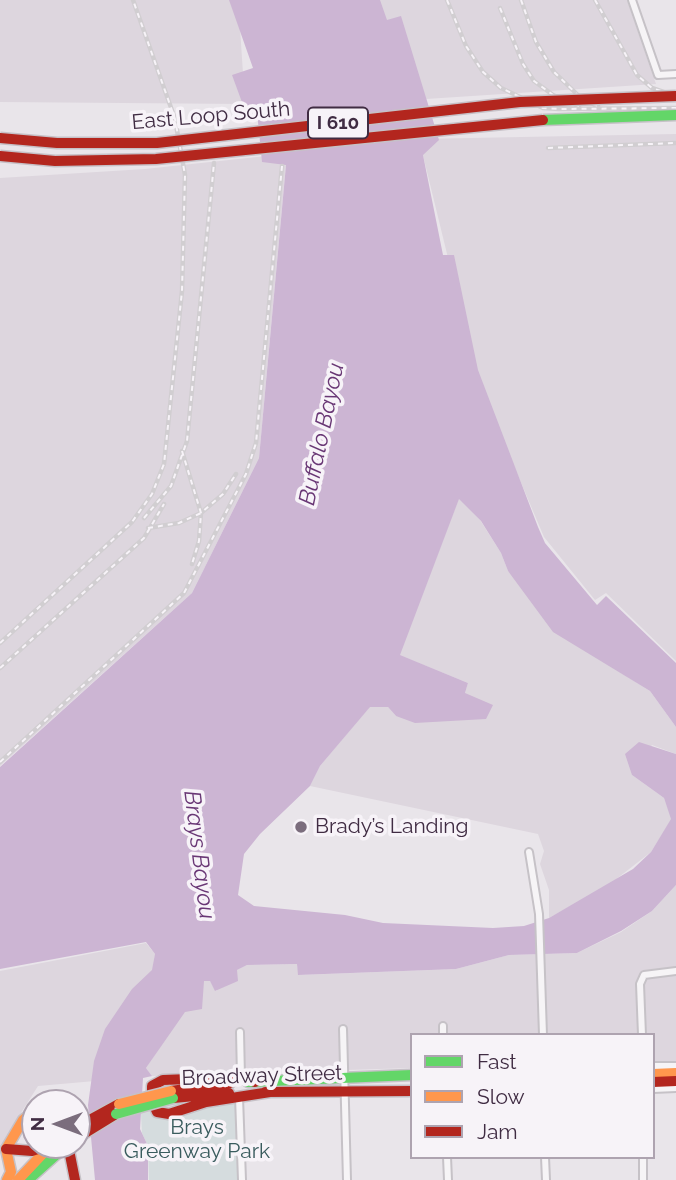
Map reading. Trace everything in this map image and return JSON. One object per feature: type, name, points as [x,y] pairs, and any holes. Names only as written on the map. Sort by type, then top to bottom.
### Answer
[{"type":"main road","name":"East Loop South","points":[[0,138],[57,143],[158,143],[520,102],[676,95]]},
{"type":"main road","name":"East Loop South","points":[[0,156],[55,161],[156,159],[470,125],[676,115]]},
{"type":"main road","points":[[655,1074],[676,1073]]},
{"type":"main road","name":"Broadway Street","points":[[117,1109],[172,1095],[255,1082],[410,1075]]},
{"type":"main road","points":[[255,1082],[241,1077],[163,1080],[157,1081],[151,1091],[155,1108],[162,1114],[206,1102],[270,1092]]},
{"type":"main road","points":[[655,1082],[676,1081]]},
{"type":"main road","name":"Broadway Street","points":[[172,1095],[410,1091]]},
{"type":"main road","points":[[91,1121],[117,1109]]},
{"type":"main road","points":[[91,1128],[117,1109]]},
{"type":"main road","points":[[8,1180],[11,1172],[6,1149],[21,1123]]},
{"type":"main road","points":[[6,1149],[21,1150]]},
{"type":"main road","points":[[18,1180],[43,1159]]},
{"type":"main road","points":[[65,1159],[75,1179]]},
{"type":"main road","points":[[8,1180],[36,1165]]},
{"type":"main road","points":[[28,1180],[36,1165]]},
{"type":"main road","points":[[36,1165],[40,1180]]},
{"type":"street","points":[[632,0],[657,75],[676,74]]},
{"type":"street","points":[[529,852],[539,914],[543,1033]]},
{"type":"street","points":[[642,1033],[640,984],[645,975],[676,971]]},
{"type":"street","points":[[443,1027],[443,1033]]},
{"type":"street","points":[[343,1029],[347,1180]]},
{"type":"street","points":[[240,1032],[241,1077]]},
{"type":"street","points":[[655,1066],[676,1066]]},
{"type":"street","points":[[655,1089],[676,1088]]},
{"type":"street","points":[[239,1097],[242,1180]]},
{"type":"street","points":[[447,1159],[447,1180]]},
{"type":"street","points":[[545,1159],[546,1180]]},
{"type":"street","points":[[643,1159],[643,1180]]},
{"type":"shaded area","points":[[0,0],[230,0],[240,28],[245,104],[0,102]]},
{"type":"shaded area","points":[[375,0],[627,0],[656,84],[426,99],[399,19],[384,23]]},
{"type":"shaded area","points":[[676,134],[676,661],[606,593],[595,600],[544,537],[478,381],[419,139]]},
{"type":"shaded area","points":[[285,154],[259,458],[192,593],[0,766],[0,178],[145,169]]},
{"type":"shaded area","points":[[459,498],[480,520],[501,553],[508,571],[612,667],[650,691],[676,727],[676,754],[652,745],[632,775],[664,798],[672,819],[651,852],[606,887],[549,918],[549,890],[540,864],[544,851],[538,834],[310,786],[320,766],[370,706],[388,707],[396,716],[465,693],[468,683],[399,655]]},
{"type":"shaded area","points":[[676,885],[676,1062],[655,1062],[655,1033],[410,1033],[410,1068],[152,1076],[146,1068],[203,981],[210,981],[216,991],[237,970],[247,965],[297,964],[299,975],[456,969],[509,955],[577,953],[621,932],[652,911]]},
{"type":"shaded area","points":[[146,943],[155,954],[154,972],[95,1081],[21,1089],[21,1113],[7,1135],[0,1154],[0,971]]},
{"type":"green space","name":"Brays Greenway Park","points":[[185,1100],[233,1102],[237,1107],[240,1180],[149,1180],[148,1146],[142,1133],[141,1113]]},
{"type":"water","points":[[229,0],[380,0],[387,20],[401,16],[439,140],[423,155],[443,255],[454,255],[478,370],[538,527],[545,543],[597,605],[606,596],[676,663],[676,727],[650,691],[553,632],[508,571],[501,553],[481,521],[459,499],[400,655],[468,683],[465,693],[493,705],[486,719],[415,723],[396,716],[388,707],[370,707],[320,766],[310,786],[260,834],[244,854],[238,895],[254,906],[345,915],[383,923],[493,928],[524,926],[549,918],[633,869],[651,852],[671,819],[664,798],[632,775],[625,754],[639,742],[676,754],[676,885],[652,911],[621,931],[577,953],[509,955],[456,969],[298,975],[297,964],[247,965],[237,970],[238,981],[215,991],[210,981],[204,981],[202,1009],[185,1012],[146,1068],[152,1076],[143,1078],[140,1129],[148,1146],[148,1180],[95,1180],[90,1089],[94,1061],[105,1029],[132,989],[152,970],[155,954],[146,942],[0,969],[0,767],[192,593],[259,458],[286,165],[262,162],[257,112],[243,105],[232,75],[253,68]]},
{"type":"railway","points":[[0,643],[132,522],[152,494],[164,464],[182,291],[185,175],[175,119],[133,0]]},
{"type":"railway","points":[[447,0],[466,46],[483,72],[501,88],[543,108],[676,108]]},
{"type":"railway","points":[[521,0],[536,42],[554,72],[583,100],[598,106]]},
{"type":"railway","points":[[595,0],[637,75],[652,88],[676,96]]},
{"type":"railway","points":[[500,8],[523,64],[534,81],[553,95],[579,106]]},
{"type":"railway","points":[[548,148],[676,143]]},
{"type":"railway","points":[[144,518],[171,486],[187,441],[214,163]]},
{"type":"railway","points":[[0,762],[184,593],[246,474],[256,443],[282,166]]},
{"type":"railway","points":[[182,451],[201,513],[199,541],[192,564]]},
{"type":"railway","points":[[148,528],[179,523],[201,513],[223,494],[236,474]]},
{"type":"railway","points":[[0,668],[144,538],[164,504]]},
{"type":"traffic: fast","points":[[543,120],[676,115]]},
{"type":"traffic: fast","points":[[248,1082],[410,1075]]},
{"type":"traffic: fast","points":[[116,1114],[173,1098]]},
{"type":"traffic: fast","points":[[28,1180],[51,1159]]},
{"type":"traffic: slow","points":[[655,1074],[676,1073]]},
{"type":"traffic: slow","points":[[119,1104],[171,1091]]},
{"type":"traffic: slow","points":[[7,1180],[11,1172],[6,1149],[21,1123]]},
{"type":"traffic: slow","points":[[18,1180],[38,1159]]},
{"type":"traffic: jam","points":[[0,138],[57,143],[157,143],[520,102],[676,96]]},
{"type":"traffic: jam","points":[[0,156],[55,161],[156,159],[543,120]]},
{"type":"traffic: jam","points":[[255,1082],[241,1077],[163,1080],[152,1086],[152,1100],[157,1112],[169,1114],[206,1102],[270,1092]]},
{"type":"traffic: jam","points":[[655,1082],[676,1081]]},
{"type":"traffic: jam","points":[[171,1091],[230,1083]]},
{"type":"traffic: jam","points":[[265,1092],[410,1091]]},
{"type":"traffic: jam","points":[[173,1098],[229,1093]]},
{"type":"traffic: jam","points":[[91,1119],[119,1104]]},
{"type":"traffic: jam","points":[[91,1129],[116,1114]]},
{"type":"traffic: jam","points":[[6,1149],[21,1150]]},
{"type":"traffic: jam","points":[[71,1159],[75,1180]]},
{"type":"place","name":"Brady’s Landing","points":[[301,827]]},
{"type":"water label","name":"Buffalo Bayou","points":[[322,434]]},
{"type":"water label","name":"Brays Bayou","points":[[199,855]]}]
